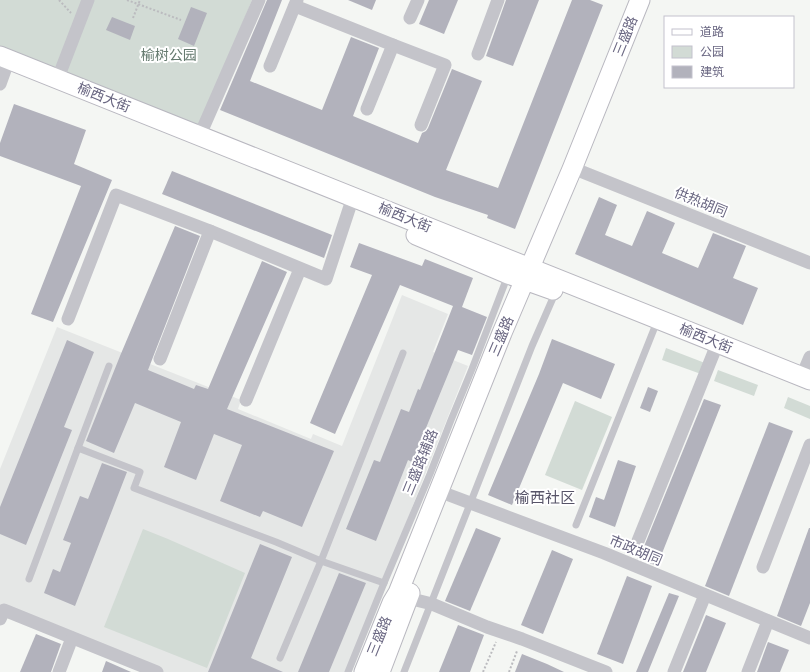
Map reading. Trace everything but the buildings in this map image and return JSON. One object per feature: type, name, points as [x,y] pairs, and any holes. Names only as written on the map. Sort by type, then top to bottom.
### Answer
[{"type":"main road","name":"三盛路","points":[[364,672],[392,603],[398,594],[525,273],[640,0]]},
{"type":"main road","name":"三盛路","points":[[380,672],[448,495],[525,273],[580,171],[652,0]]},
{"type":"main road","name":"榆西大街","points":[[3,67],[58,78],[200,135],[352,202]]},
{"type":"main road","name":"榆西大街","points":[[3,67],[352,202],[525,273],[807,381]]},
{"type":"main road","name":"榆西大街","points":[[657,324],[714,352],[807,381]]},
{"type":"street","points":[[58,78],[88,0]]},
{"type":"street","points":[[200,135],[258,0]]},
{"type":"street","points":[[410,18],[418,0]]},
{"type":"street","points":[[478,54],[498,0]]},
{"type":"street","points":[[270,66],[296,3],[393,45],[444,65],[421,125]]},
{"type":"street","points":[[367,108],[393,45]]},
{"type":"street","name":"供热胡同","points":[[580,171],[810,263]]},
{"type":"street","points":[[68,319],[116,195],[210,231],[326,279],[352,202]]},
{"type":"street","points":[[160,359],[210,231]]},
{"type":"street","points":[[246,400],[300,269]]},
{"type":"street","points":[[638,541],[714,352]]},
{"type":"street","points":[[807,381],[810,357]]},
{"type":"street","points":[[763,568],[810,445]]},
{"type":"street","name":"市政胡同","points":[[448,495],[604,553],[810,638]]},
{"type":"street","points":[[674,672],[705,595]]},
{"type":"street","points":[[408,598],[432,604],[599,671]]},
{"type":"street","points":[[0,619],[4,610],[72,638],[140,669],[157,672]]},
{"type":"street","points":[[748,672],[768,621]]},
{"type":"street","points":[[59,672],[72,638]]},
{"type":"lane","name":"三盛路辅路","points":[[348,672],[472,369],[525,273]]},
{"type":"lane","points":[[404,672],[432,604],[532,346],[558,285]]},
{"type":"lane","points":[[576,526],[657,324]]},
{"type":"lane","points":[[280,658],[321,561],[403,352]]},
{"type":"lane","points":[[29,579],[110,366]]},
{"type":"lane","points":[[78,448],[140,472],[134,488],[276,542],[321,561],[384,583]]},
{"type":"path","points":[[127,0],[181,20]]},
{"type":"path","points":[[133,18],[140,0]]},
{"type":"path","points":[[484,672],[500,632]]},
{"type":"path","points":[[509,672],[522,639]]},
{"type":"shaded area","points":[[402,295],[448,314],[433,352],[468,366],[347,672],[158,672],[0,609],[0,469],[57,327],[241,400],[238,409],[311,439],[313,434],[342,446]]},
{"type":"green space","name":"榆树公园","points":[[0,0],[252,0],[199,128],[0,47]]},
{"type":"green space","points":[[666,348],[705,363],[701,374],[662,360]]},
{"type":"green space","points":[[718,370],[758,385],[754,396],[714,381]]},
{"type":"green space","points":[[788,397],[810,406],[810,419],[784,408]]},
{"type":"green space","points":[[575,401],[612,417],[582,490],[545,475]]},
{"type":"green space","points":[[143,529],[245,573],[207,668],[104,627]]},
{"type":"district","name":"榆西社区","points":[[545,498]]}]
